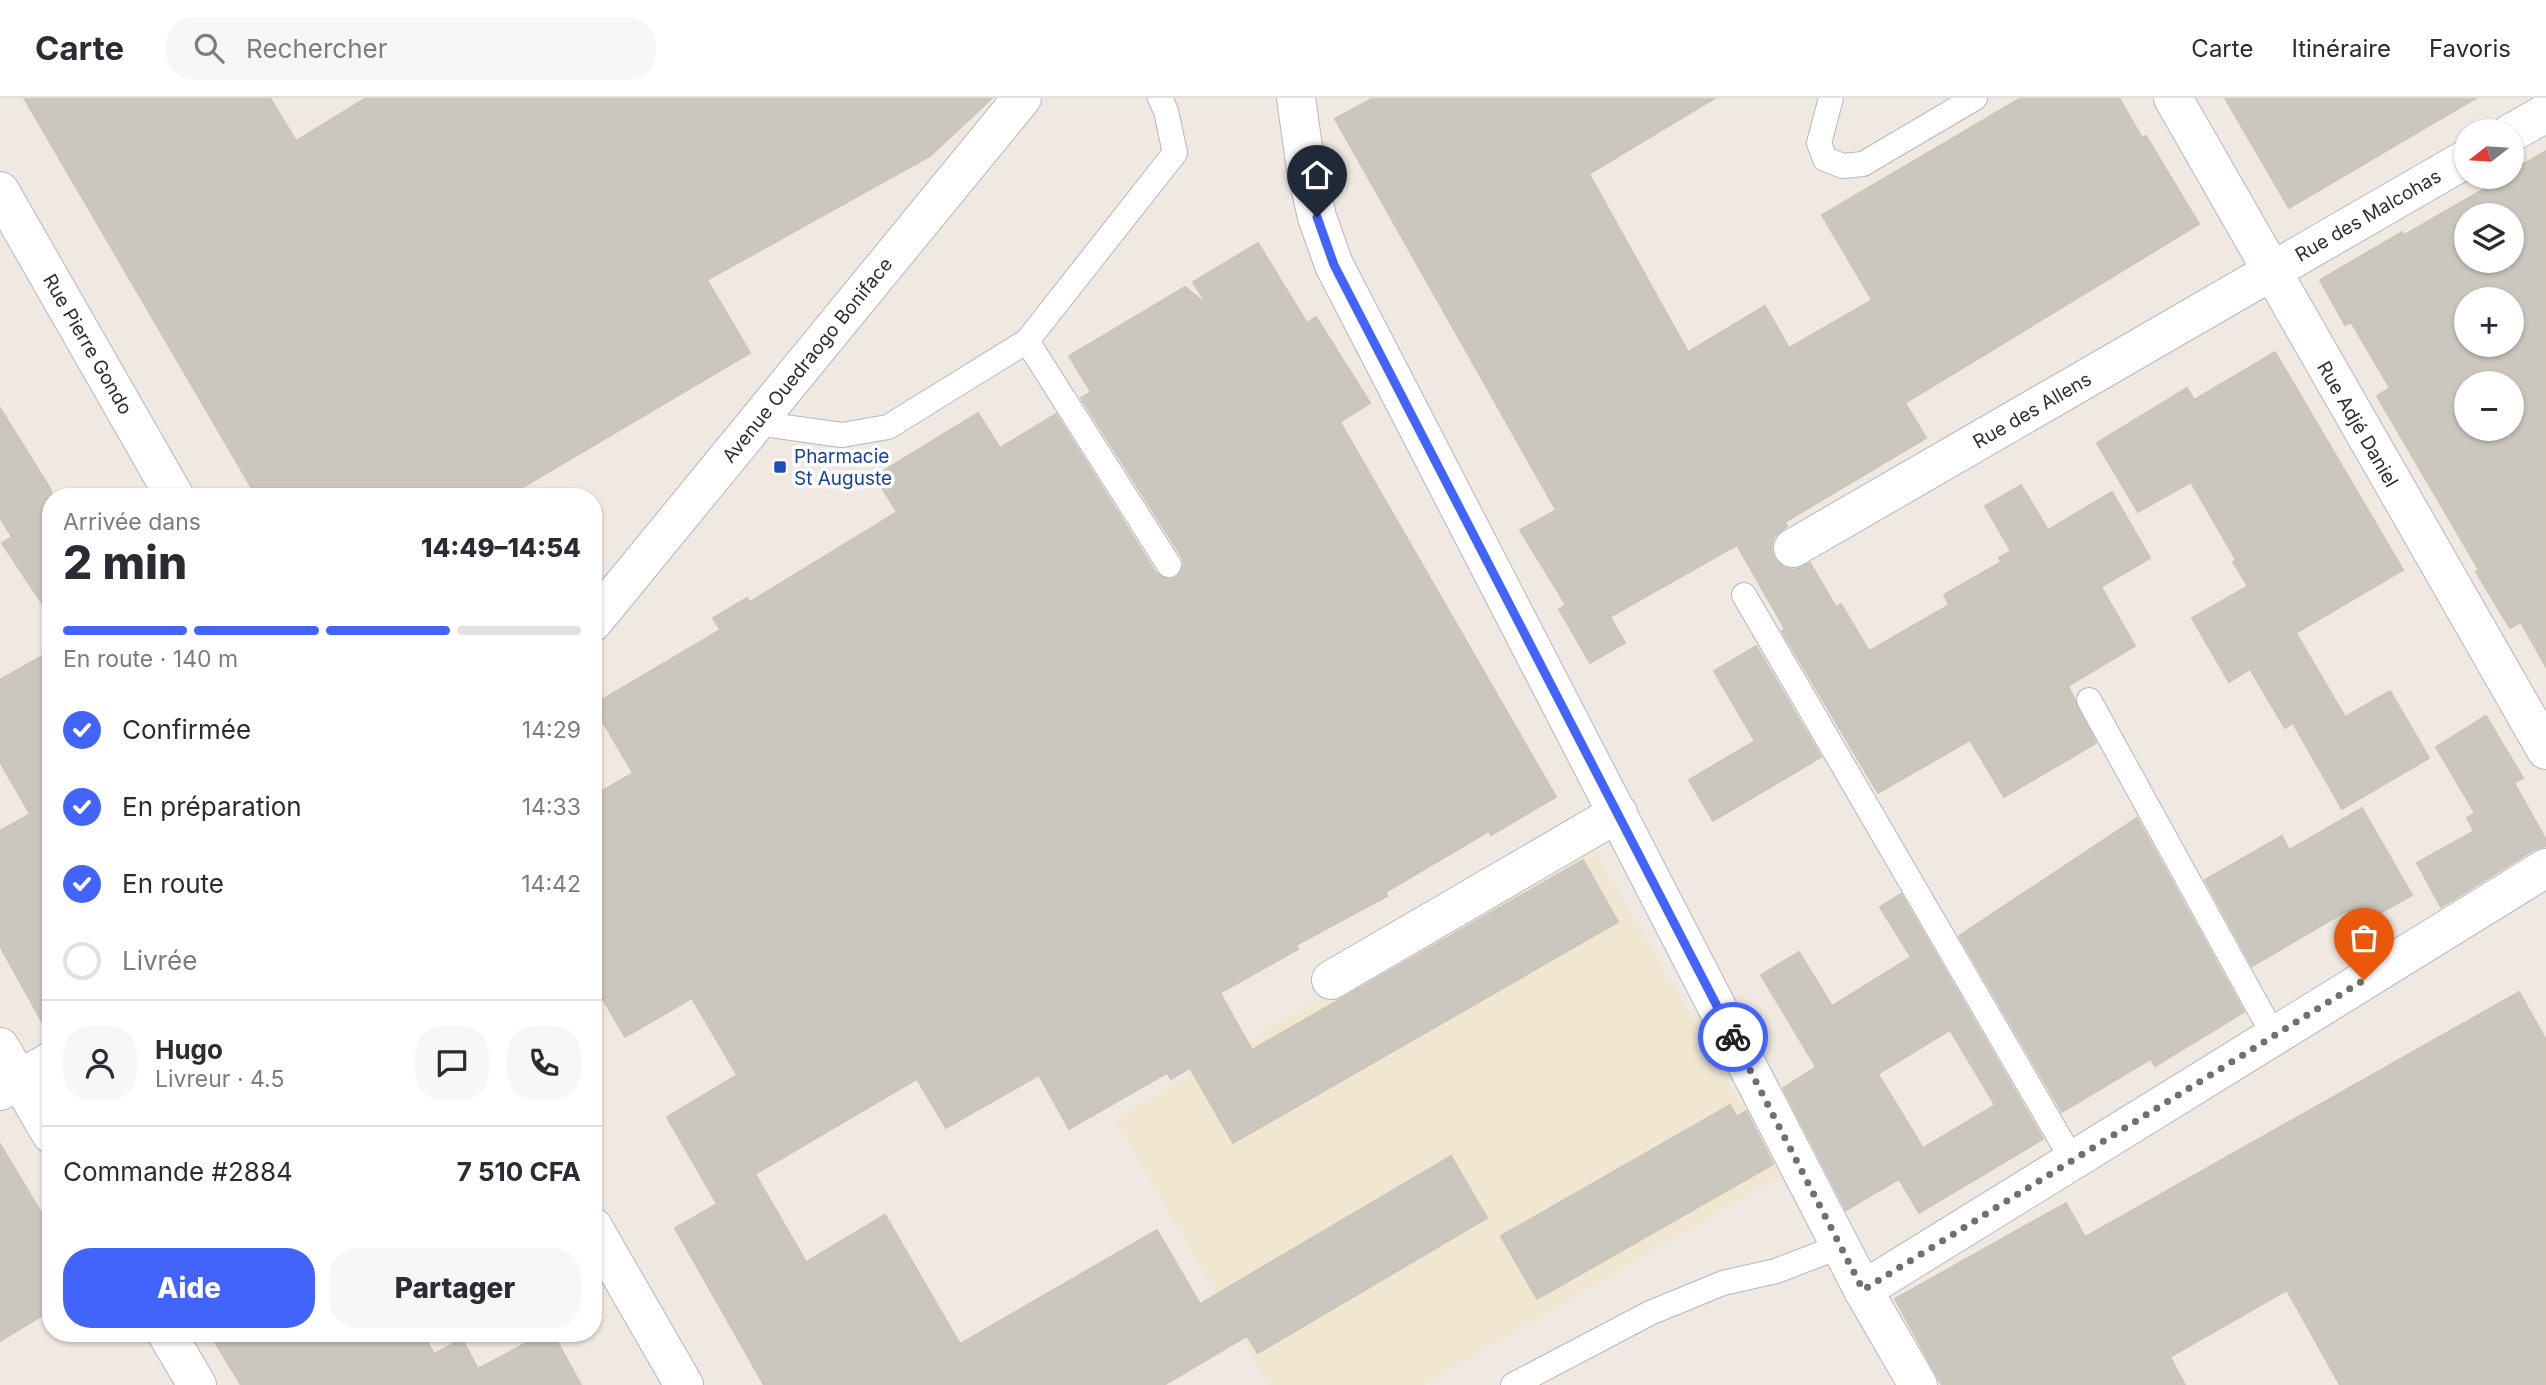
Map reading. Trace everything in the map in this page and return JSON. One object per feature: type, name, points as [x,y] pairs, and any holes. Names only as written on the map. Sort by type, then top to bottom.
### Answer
[{"type":"street","name":"Avenue Ouedraogo Boniface","points":[[602,611],[1022,98]]},
{"type":"street","points":[[1296,98],[1306,168],[1317,217],[1334,265],[1863,1290],[1917,1385]]},
{"type":"street","name":"Rue Adjé Daniel","points":[[2173,98],[2546,750]]},
{"type":"street","points":[[2524,126],[2546,113]]},
{"type":"street","name":"Rue des Malcohas","points":[[2270,271],[2454,166]]},
{"type":"street","name":"Rue Pierre Gondo","points":[[0,191],[170,488]]},
{"type":"street","name":"Rue des Allens","points":[[1793,548],[2270,271]]},
{"type":"street","points":[[1331,980],[1618,813]]},
{"type":"street","points":[[1863,1290],[2546,868]]},
{"type":"street","points":[[0,1046],[23,1077],[42,1116]]},
{"type":"street","points":[[602,1243],[684,1385]]},
{"type":"street","points":[[172,1342],[197,1385]]},
{"type":"lane","points":[[755,423],[842,435],[888,427],[1027,341],[1175,153],[1166,111],[1160,98]]},
{"type":"lane","points":[[1831,98],[1819,144],[1825,159],[1843,166],[1863,164],[1975,98]]},
{"type":"lane","points":[[1027,341],[1169,565]]},
{"type":"lane","points":[[1744,594],[2073,1161]]},
{"type":"lane","points":[[2089,700],[2274,1036]]},
{"type":"lane","points":[[1513,1385],[1650,1313],[1723,1283],[1776,1271],[1841,1247]]},
{"type":"shaded area","points":[[1589,841],[1783,1175],[1424,1385],[1269,1385],[1115,1119]]},
{"type":"building","points":[[24,98],[270,98],[296,141],[366,98],[992,98],[930,156],[707,280],[750,353],[521,488],[252,488]]},
{"type":"building","points":[[1373,98],[1715,98],[1589,174],[1688,352],[1765,306],[1789,348],[1872,300],[1822,215],[2021,98],[2119,98],[2142,138],[2146,136],[2199,224],[1905,403],[1926,438],[1785,522],[1787,526],[1774,537],[1771,547],[1774,558],[1783,567],[1794,570],[1810,563],[1836,607],[1841,604],[1869,651],[1949,605],[1944,595],[2001,562],[1999,558],[2011,551],[1985,506],[2021,485],[2048,530],[2112,492],[2150,558],[2101,587],[2135,646],[2068,686],[2096,743],[2004,797],[1970,740],[1878,793],[1782,631],[1785,629],[1737,545],[1610,617],[1625,643],[1590,663],[1559,609],[1566,605],[1520,530],[1556,510],[1335,119]]},
{"type":"building","points":[[2225,98],[2476,98],[2289,208]]},
{"type":"building","points":[[2546,151],[2546,667],[2521,622],[2510,628],[2476,572],[2479,570],[2377,396],[2390,388],[2351,322],[2345,325],[2320,280],[2402,232],[2404,235],[2454,206],[2454,273],[2524,273],[2524,203],[2460,203],[2484,189],[2524,189],[2524,164]]},
{"type":"building","points":[[1258,243],[1307,323],[1316,317],[1370,403],[1340,422],[1556,797],[1491,835],[1489,831],[1386,892],[1387,896],[1296,945],[1298,949],[1220,993],[1252,1050],[1583,860],[1618,922],[1233,1143],[1190,1068],[1171,1079],[1167,1073],[1069,1129],[1039,1075],[946,1128],[917,1079],[755,1174],[806,1262],[885,1215],[960,1344],[1157,1230],[1200,1304],[1451,1156],[1487,1218],[1258,1353],[1247,1336],[1164,1385],[764,1385],[675,1228],[717,1204],[667,1117],[737,1075],[692,998],[625,1037],[602,997],[602,791],[633,773],[602,720],[602,700],[720,630],[713,618],[747,598],[750,602],[897,512],[875,476],[978,413],[1000,448],[1056,414],[1156,573],[1169,580],[1177,577],[1184,565],[1182,557],[1081,398],[1091,392],[1069,356],[1185,287],[1208,306],[1193,282]]},
{"type":"building","points":[[2275,352],[2403,570],[2296,633],[2345,717],[2390,691],[2429,758],[2342,809],[2293,723],[2285,728],[2250,669],[2229,682],[2192,618],[2248,586],[2191,482],[2138,512],[2097,443],[2187,388],[2194,400]]},
{"type":"building","points":[[0,408],[50,488],[42,488],[42,603],[2,543],[12,537],[0,518]]},
{"type":"building","points":[[1756,646],[1821,757],[1713,821],[1689,780],[1755,741],[1714,671]]},
{"type":"building","points":[[42,656],[42,1022],[0,946],[0,831],[30,814],[0,762],[0,680]]},
{"type":"building","points":[[2486,716],[2523,778],[2514,783],[2546,840],[2546,846],[2535,849],[2441,907],[2417,863],[2474,831],[2467,818],[2475,813],[2436,747]]},
{"type":"building","points":[[2362,808],[2412,895],[2357,926],[2348,910],[2252,966],[2205,880],[2282,836],[2289,850]]},
{"type":"building","points":[[2137,818],[2244,1012],[2155,1066],[2151,1059],[2062,1112],[1959,936]]},
{"type":"building","points":[[1901,894],[2043,1139],[1919,1213],[1899,1179],[1846,1210],[1783,1088],[1816,1067],[1761,975],[1799,952],[1832,1006],[1911,957],[1880,907]],"holes":[[[1950,1030],[1995,1105],[1923,1148],[1878,1074]]]},
{"type":"building","points":[[2519,992],[2546,1040],[2546,1385],[2340,1385],[2287,1290],[2170,1357],[2185,1385],[1942,1385],[1895,1299],[2066,1203],[2085,1237]]},
{"type":"building","points":[[1730,1105],[1737,1117],[1746,1111],[1773,1164],[1537,1299],[1501,1236]]},
{"type":"building","points":[[0,1144],[42,1214],[42,1315],[0,1341]]},
{"type":"building","points":[[215,1342],[427,1342],[434,1354],[456,1342],[464,1342],[478,1369],[528,1342],[557,1342],[581,1385],[241,1385]]},
{"type":"way so far","points":[[1733,1037],[1863,1290],[2364,980]]},
{"type":"place","name":"Pharmacie St Auguste","points":[[780,467]]},
{"type":"route","points":[[1317,217],[1334,265],[1733,1037]]}]
